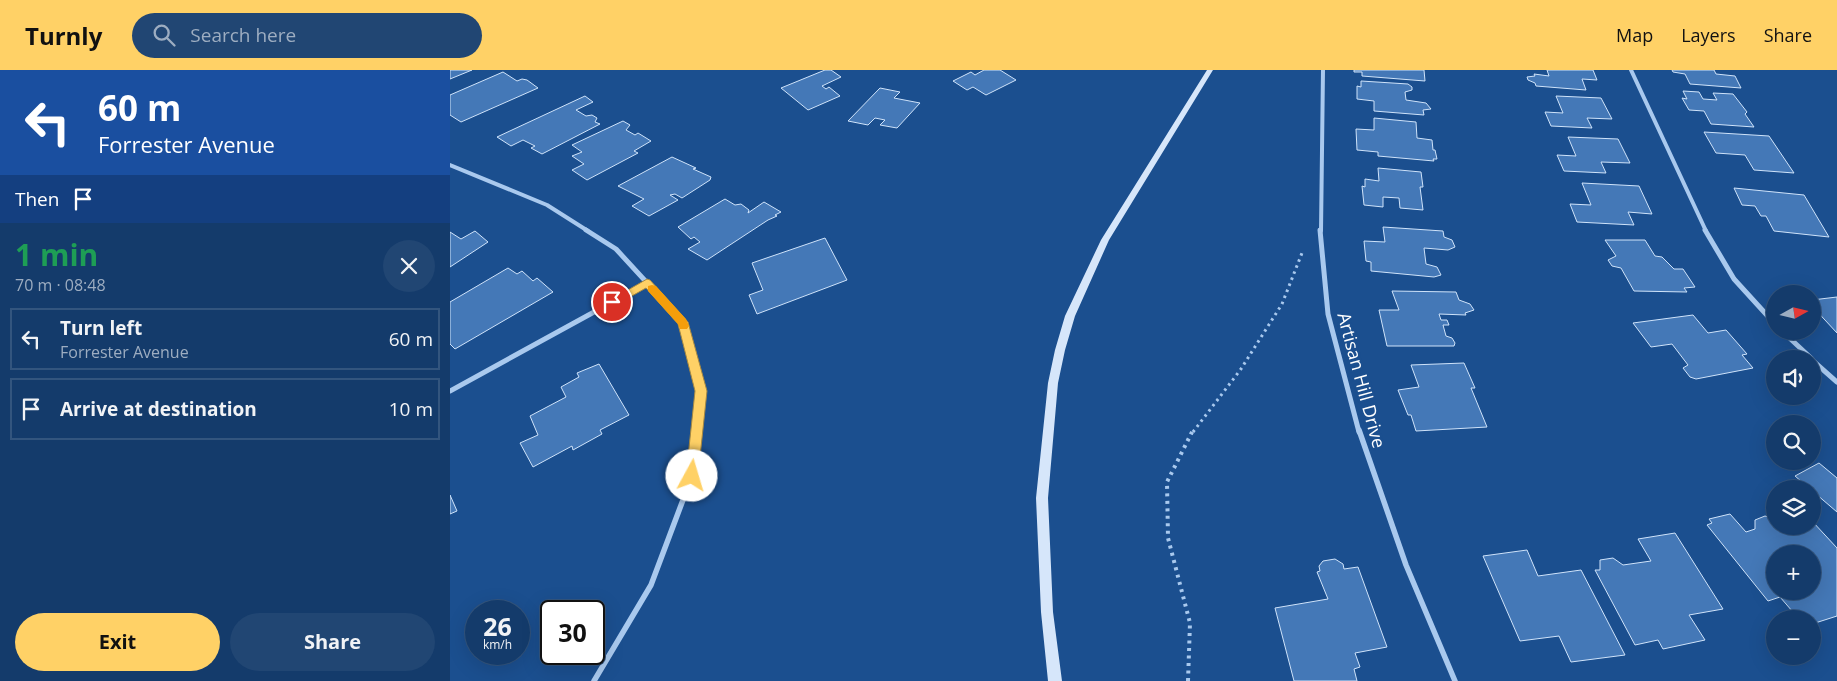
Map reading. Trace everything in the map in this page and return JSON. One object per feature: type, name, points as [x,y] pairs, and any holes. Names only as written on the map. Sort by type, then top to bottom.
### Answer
[{"type":"main road","points":[[1056,681],[1047,612],[1042,498],[1053,382],[1060,350],[1070,316],[1105,240],[1210,70]]},
{"type":"street","name":"Artisan Hill Drive","points":[[1323,70],[1320,225],[1328,314],[1357,425],[1406,565],[1455,681]]},
{"type":"street","points":[[1631,70],[1698,218],[1734,279],[1766,314]]},
{"type":"street","points":[[450,165],[547,205],[616,249],[682,322],[701,391],[692,476],[651,585],[594,681]]},
{"type":"street","points":[[450,391],[647,283]]},
{"type":"street","points":[[1792,340],[1802,350]]},
{"type":"street","points":[[1821,367],[1837,382]]},
{"type":"path","points":[[1188,681],[1190,623],[1168,538],[1167,482],[1196,425],[1241,369],[1282,304],[1304,247]]},
{"type":"building","points":[[450,70],[472,70],[450,79]]},
{"type":"building","points":[[825,70],[831,70],[841,77],[822,86],[826,89],[829,87],[840,96],[808,110],[781,88]]},
{"type":"building","points":[[984,70],[1000,70],[1016,80],[986,95],[973,87],[967,90],[953,81],[971,72],[975,75]]},
{"type":"building","points":[[1354,70],[1424,70],[1425,81],[1362,76],[1362,72],[1354,72]]},
{"type":"building","points":[[1547,70],[1593,70],[1597,80],[1582,79],[1586,90],[1536,86],[1535,83],[1528,80],[1527,77],[1535,76],[1534,74],[1549,76]]},
{"type":"building","points":[[1672,70],[1714,70],[1716,74],[1735,76],[1741,88],[1690,84],[1685,74],[1673,72]]},
{"type":"building","points":[[503,72],[517,81],[527,80],[538,88],[461,122],[450,115],[450,95]]},
{"type":"building","points":[[1361,81],[1408,84],[1412,87],[1412,90],[1405,92],[1406,100],[1426,103],[1431,109],[1423,110],[1424,115],[1374,111],[1374,101],[1357,99],[1357,86],[1361,87]]},
{"type":"building","points":[[880,88],[900,92],[894,98],[920,103],[897,128],[880,125],[885,120],[875,118],[868,125],[848,121]]},
{"type":"building","points":[[1683,91],[1699,92],[1703,99],[1717,100],[1713,93],[1733,94],[1747,112],[1745,114],[1754,127],[1711,124],[1704,111],[1689,110],[1682,98],[1687,99]]},
{"type":"building","points":[[585,96],[593,102],[576,110],[586,116],[592,115],[597,118],[595,122],[600,124],[542,154],[531,148],[535,146],[523,140],[511,146],[497,137]]},
{"type":"building","points":[[1556,96],[1601,98],[1612,119],[1587,118],[1592,128],[1551,126],[1545,112],[1563,113]]},
{"type":"building","points":[[1374,118],[1416,122],[1417,138],[1432,140],[1433,150],[1435,150],[1437,159],[1433,159],[1434,161],[1378,156],[1378,152],[1357,150],[1356,129],[1374,130]]},
{"type":"building","points":[[623,121],[630,125],[626,130],[635,135],[638,133],[651,141],[634,151],[638,153],[587,180],[572,170],[584,164],[572,156],[582,152],[572,145]]},
{"type":"building","points":[[1704,132],[1769,136],[1794,173],[1754,170],[1745,155],[1716,153]]},
{"type":"building","points":[[1568,137],[1618,139],[1630,163],[1601,162],[1606,173],[1564,171],[1557,155],[1576,156]]},
{"type":"building","points":[[672,157],[711,177],[710,180],[682,198],[675,194],[670,195],[678,200],[649,216],[632,206],[644,199],[618,186]]},
{"type":"building","points":[[1378,168],[1421,172],[1423,187],[1420,187],[1423,210],[1400,208],[1399,198],[1383,197],[1383,207],[1364,205],[1362,186],[1365,187],[1365,179],[1379,181]]},
{"type":"building","points":[[1582,183],[1639,186],[1652,214],[1628,212],[1634,225],[1577,222],[1570,204],[1591,205]]},
{"type":"building","points":[[1734,188],[1804,195],[1829,237],[1774,231],[1766,216],[1761,216],[1755,206],[1742,205]]},
{"type":"building","points":[[725,199],[735,205],[741,204],[749,210],[748,213],[764,202],[781,212],[707,260],[688,249],[700,242],[694,237],[691,239],[678,227]]},
{"type":"building","points":[[1383,227],[1443,231],[1444,237],[1452,240],[1455,247],[1448,250],[1424,248],[1426,264],[1437,267],[1441,275],[1434,277],[1371,271],[1371,262],[1366,261],[1364,241],[1385,242]]},
{"type":"building","points":[[475,231],[488,242],[450,267],[450,232],[461,239]]},
{"type":"building","points":[[825,238],[847,280],[757,314],[749,295],[763,290],[752,263]]},
{"type":"building","points":[[1605,240],[1645,240],[1655,256],[1662,257],[1674,269],[1683,269],[1695,287],[1684,288],[1687,292],[1634,291],[1621,268],[1612,266],[1608,260],[1616,256]]},
{"type":"building","points":[[508,268],[517,274],[522,271],[533,281],[537,278],[553,292],[455,349],[450,344],[450,302]]},
{"type":"building","points":[[1392,291],[1456,292],[1459,300],[1470,304],[1474,310],[1465,313],[1466,315],[1439,314],[1441,320],[1447,320],[1449,325],[1443,325],[1446,336],[1452,338],[1455,343],[1454,346],[1387,346],[1379,310],[1399,310]]},
{"type":"building","points":[[1837,297],[1837,333],[1821,316],[1821,299]]},
{"type":"building","points":[[1693,315],[1708,333],[1726,330],[1747,354],[1742,355],[1753,368],[1696,379],[1690,377],[1683,368],[1688,365],[1672,344],[1651,347],[1633,323]]},
{"type":"building","points":[[1464,363],[1475,388],[1471,388],[1487,427],[1416,431],[1411,415],[1408,415],[1398,390],[1419,387],[1411,365]]},
{"type":"building","points":[[599,364],[629,415],[600,430],[602,434],[573,450],[572,446],[533,467],[520,443],[538,435],[530,416],[566,397],[561,387],[579,377],[577,373]]},
{"type":"building","points":[[1821,465],[1837,478],[1837,512],[1821,498],[1821,480],[1800,480],[1795,476],[1806,470],[1821,470]]},
{"type":"building","points":[[450,495],[457,511],[450,514]]},
{"type":"building","points":[[1730,514],[1746,532],[1755,529],[1755,520],[1765,516],[1766,535],[1821,535],[1821,531],[1837,548],[1837,616],[1821,621],[1821,610],[1791,610],[1783,600],[1821,600],[1821,545],[1766,545],[1766,599],[1707,525],[1712,523],[1709,519]]},
{"type":"building","points":[[1675,533],[1723,609],[1689,615],[1705,640],[1663,649],[1658,640],[1635,645],[1595,570],[1600,570],[1600,560],[1613,558],[1623,565],[1651,561],[1638,539]]},
{"type":"building","points":[[1527,550],[1538,576],[1581,570],[1625,655],[1571,662],[1559,636],[1520,641],[1483,556]]},
{"type":"building","points":[[1335,559],[1343,564],[1344,569],[1358,567],[1387,647],[1355,653],[1360,667],[1354,669],[1357,681],[1294,681],[1275,608],[1328,599],[1317,572],[1320,571],[1319,566],[1323,561]]},
{"type":"slow traffic","points":[[652,289],[684,326]]},
{"type":"route","points":[[612,302],[647,283],[682,322],[701,391],[692,476]]}]
